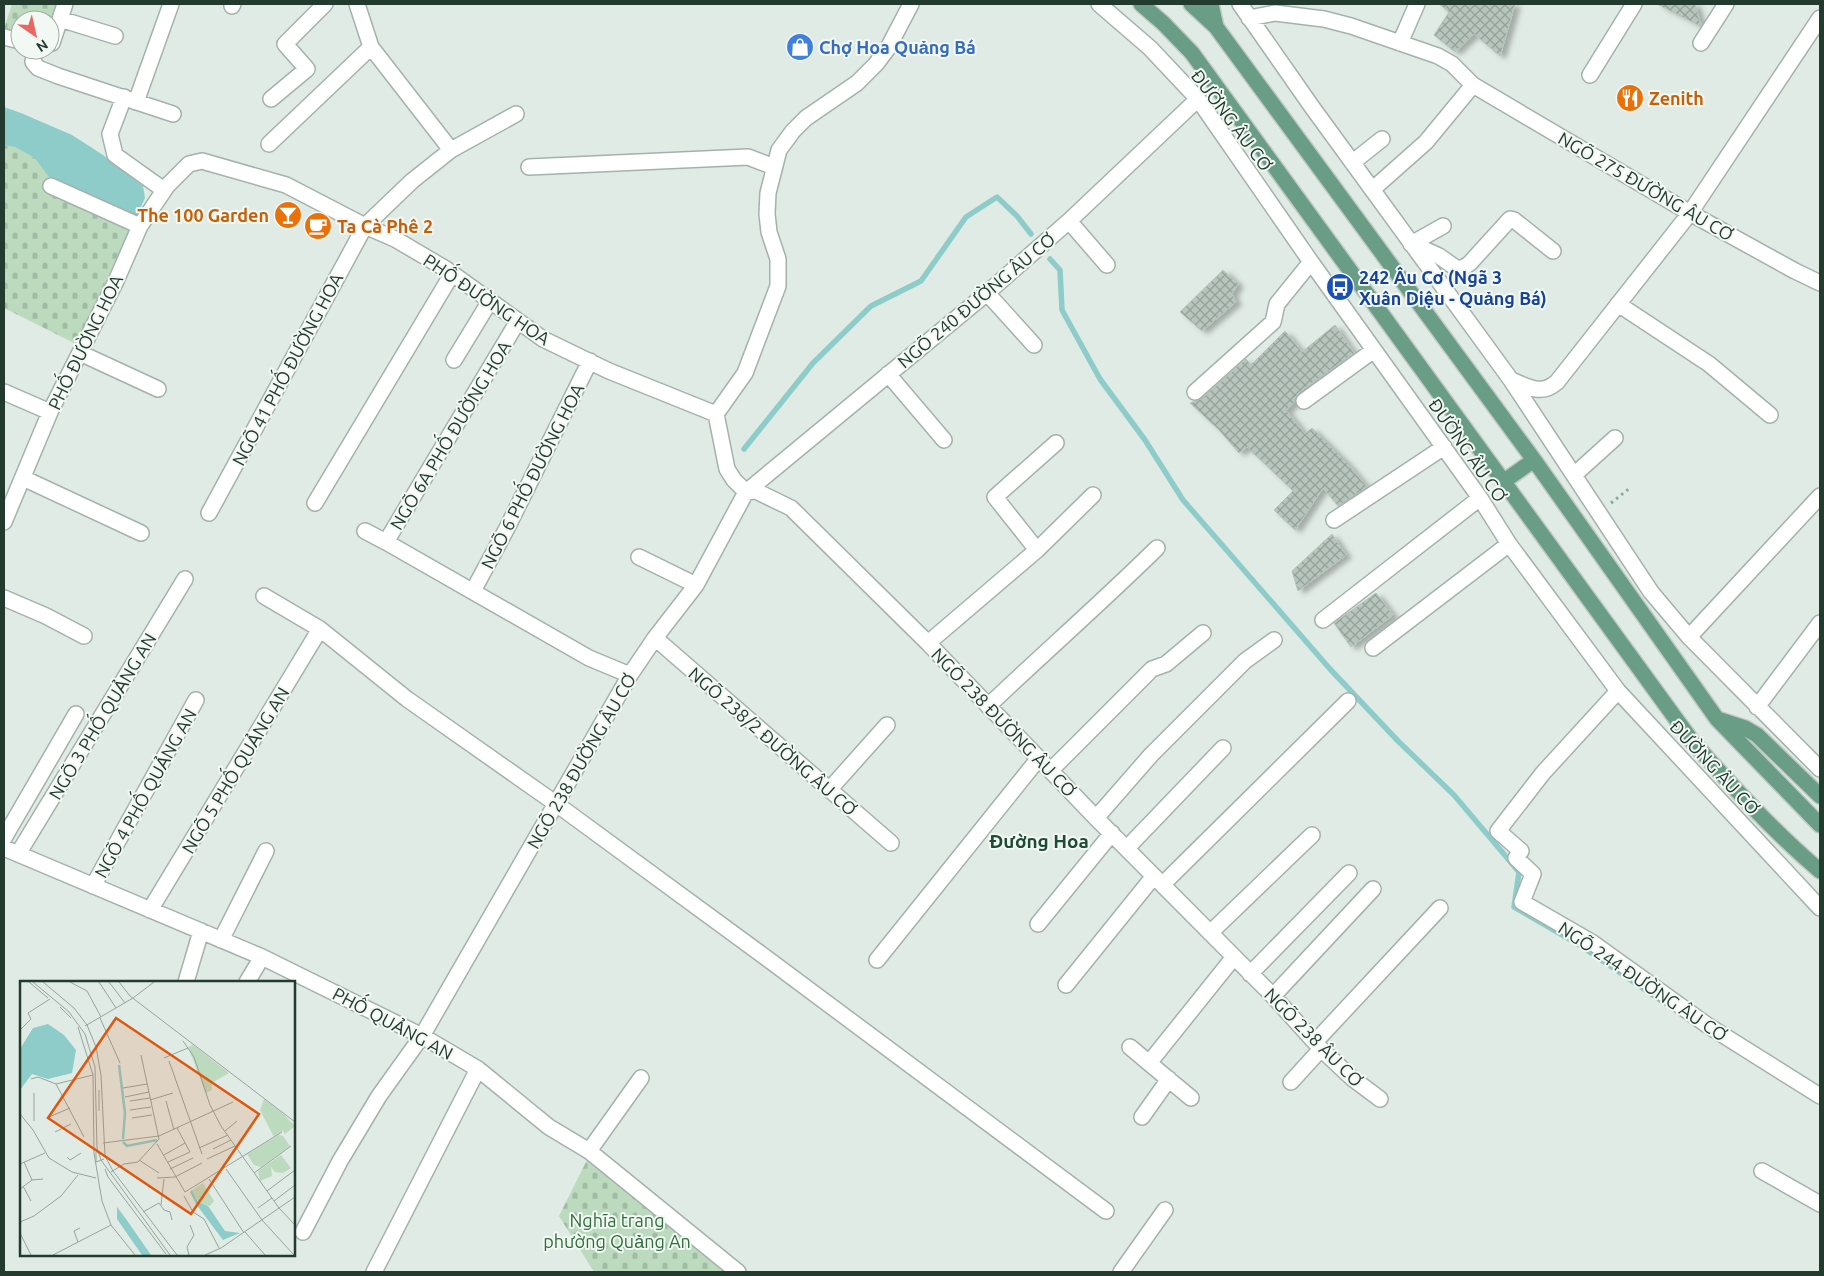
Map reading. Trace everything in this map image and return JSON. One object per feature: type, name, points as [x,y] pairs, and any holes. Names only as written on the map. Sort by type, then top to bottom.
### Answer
[{"type":"main road","name":"ĐƯỜNG ÂU CƠ","points":[[1141,4],[1163,23],[1192,53],[1692,741],[1716,769],[1797,852],[1820,871]]},
{"type":"main road","name":"ĐƯỜNG ÂU CƠ","points":[[1191,4],[1216,26],[1534,460],[1717,719],[1820,825]]},
{"type":"main road","points":[[1211,4],[1216,26]]},
{"type":"main road","points":[[1503,482],[1534,460]]},
{"type":"main road","points":[[1717,719],[1746,728],[1757,735],[1820,796]]},
{"type":"street","points":[[65,4],[60,19],[115,36]]},
{"type":"street","points":[[164,190],[115,154],[110,134],[130,100],[171,4]]},
{"type":"street","points":[[271,99],[307,69],[285,44],[325,4]]},
{"type":"street","points":[[357,4],[372,47],[451,150]]},
{"type":"street","points":[[746,492],[734,480],[727,469],[716,414],[744,373],[778,286],[778,259],[769,232],[767,214],[768,193],[779,150],[792,131],[806,118],[857,83],[876,64],[888,48],[911,4]]},
{"type":"street","name":"ĐƯỜNG ÂU CƠ","points":[[1099,4],[1150,48],[1198,99],[1311,262],[1480,498],[1509,544],[1618,692],[1820,908]]},
{"type":"street","points":[[1240,4],[1411,244],[1512,380],[1651,592],[1688,637],[1820,769]]},
{"type":"street","points":[[1400,43],[1417,4]]},
{"type":"street","points":[[1590,75],[1634,4]]},
{"type":"street","points":[[1701,43],[1726,4]]},
{"type":"street","points":[[1249,18],[1276,8]]},
{"type":"street","name":"NGÕ 275 ĐƯỜNG ÂU CƠ","points":[[1276,8],[1351,26],[1438,56],[1452,64],[1473,85],[1690,213],[1820,283]]},
{"type":"street","points":[[1512,380],[1536,390],[1549,389],[1557,382],[1690,213],[1820,18]]},
{"type":"street","points":[[269,144],[372,47]]},
{"type":"street","points":[[33,60],[32,62],[38,68],[58,76],[173,114]]},
{"type":"street","points":[[1373,189],[1426,142],[1473,85]]},
{"type":"street","name":"NGÕ 240 ĐƯỜNG ÂU CƠ","points":[[746,492],[987,293],[1069,221],[1198,99]]},
{"type":"street","name":"NGÕ 41 PHỐ ĐƯỜNG HOA","points":[[209,513],[365,226],[412,181],[451,150],[516,114]]},
{"type":"street","points":[[1353,162],[1382,139]]},
{"type":"street","points":[[530,167],[748,157],[774,167]]},
{"type":"street","name":"PHỐ ĐƯỜNG HOA","points":[[4,522],[50,412],[116,281],[140,226],[164,190],[189,164],[202,161],[286,184],[365,226],[395,239],[452,274],[543,338],[590,361],[716,414]]},
{"type":"street","points":[[50,186],[140,226]]},
{"type":"street","points":[[1411,244],[1438,256],[1456,268],[1463,268],[1470,263],[1510,219],[1514,220],[1553,252]]},
{"type":"street","points":[[1069,221],[1108,265]]},
{"type":"street","points":[[1411,244],[1443,226]]},
{"type":"street","points":[[1195,392],[1273,322],[1277,304],[1311,262]]},
{"type":"street","points":[[316,503],[452,274]]},
{"type":"street","points":[[987,293],[1034,345]]},
{"type":"street","points":[[454,360],[490,301]]},
{"type":"street","points":[[1618,304],[1709,364],[1770,414]]},
{"type":"street","name":"NGÕ 6A PHỐ ĐƯỜNG HOA","points":[[518,321],[386,542],[589,658],[630,675]]},
{"type":"street","points":[[1304,401],[1374,350]]},
{"type":"street","points":[[80,353],[158,389]]},
{"type":"street","name":"NGÕ 6 PHỐ ĐƯỜNG HOA","points":[[474,591],[590,361]]},
{"type":"street","points":[[888,374],[944,440]]},
{"type":"street","points":[[4,392],[50,412]]},
{"type":"street","points":[[1574,475],[1615,438]]},
{"type":"street","points":[[1037,550],[995,497],[1056,442]]},
{"type":"street","points":[[1334,520],[1444,447]]},
{"type":"street","points":[[23,478],[141,533]]},
{"type":"street","name":"NGÕ 238 ĐƯỜNG ÂU CƠ","points":[[303,1232],[340,1162],[379,1096],[422,1036],[630,675],[655,638],[696,585],[746,492],[756,490],[791,508],[928,643],[1096,818],[1250,974]]},
{"type":"street","points":[[928,643],[1037,550],[1093,495]]},
{"type":"street","points":[[1688,637],[1820,496]]},
{"type":"street","points":[[1323,620],[1480,498]]},
{"type":"street","points":[[365,531],[386,542]]},
{"type":"street","points":[[1373,648],[1509,544]]},
{"type":"street","points":[[988,706],[1157,548]]},
{"type":"street","points":[[640,557],[696,585]]},
{"type":"street","name":"NGÕ 3 PHỐ QUẢNG AN","points":[[18,854],[185,579]]},
{"type":"street","points":[[264,596],[320,629],[407,698],[555,803],[753,948],[1106,1211]]},
{"type":"street","points":[[4,598],[46,616],[84,636]]},
{"type":"street","points":[[1757,707],[1820,623]]},
{"type":"street","name":"NGÕ 5 PHỐ QUẢNG AN","points":[[150,910],[320,629]]},
{"type":"street","points":[[1051,770],[1152,670],[1166,664],[1203,633]]},
{"type":"street","name":"NGÕ 238/2 ĐƯỜNG ÂU CƠ","points":[[655,638],[891,843]]},
{"type":"street","points":[[1096,818],[1151,755],[1245,661],[1274,640]]},
{"type":"street","name":"NGÕ 244 ĐƯỜNG ÂU CƠ","points":[[1618,692],[1544,773],[1498,831],[1521,851],[1516,858],[1533,874],[1522,902],[1594,943],[1707,1026],[1820,1096]]},
{"type":"street","name":"NGÕ 4 PHỐ QUẢNG AN","points":[[93,886],[196,700]]},
{"type":"street","points":[[1066,985],[1159,880],[1348,701]]},
{"type":"street","points":[[4,838],[76,714]]},
{"type":"street","points":[[829,790],[887,725]]},
{"type":"street","points":[[1127,848],[1223,748]]},
{"type":"street","points":[[877,960],[1039,758]]},
{"type":"street","points":[[1038,924],[1112,834]]},
{"type":"street","points":[[1210,933],[1312,835]]},
{"type":"street","name":"PHỐ QUẢNG AN","points":[[4,848],[262,957],[422,1036],[478,1069],[550,1127],[589,1151],[736,1272]]},
{"type":"street","points":[[221,940],[266,850]]},
{"type":"street","points":[[1250,974],[1349,873]]},
{"type":"street","points":[[1273,996],[1373,889]]},
{"type":"street","points":[[1291,1082],[1318,1046],[1440,908]]},
{"type":"street","points":[[186,981],[201,931]]},
{"type":"street","points":[[248,981],[262,957]]},
{"type":"street","points":[[1150,1063],[1234,957]]},
{"type":"street","name":"NGÕ 238 ÂU CƠ","points":[[1250,974],[1273,996],[1318,1046],[1352,1078],[1380,1099]]},
{"type":"street","points":[[1130,1047],[1191,1098]]},
{"type":"street","points":[[374,1272],[478,1069]]},
{"type":"street","points":[[589,1151],[641,1078]]},
{"type":"street","points":[[1142,1117],[1169,1079]]},
{"type":"street","points":[[1762,1172],[1820,1204]]},
{"type":"street","points":[[1121,1272],[1164,1210]]},
{"type":"path","points":[[1599,513],[1630,488]]},
{"type":"green space","points":[[12,4],[69,4],[60,21],[60,10],[10,10]]},
{"type":"green space","points":[[10,10],[10,30],[4,29]]},
{"type":"green space","points":[[4,145],[15,147],[36,158],[51,180],[136,217],[76,344],[4,308]]},
{"type":"green space","name":"Nghĩa trang phường Quảng An","points":[[589,1156],[737,1272],[594,1272],[559,1216]]},
{"type":"water","points":[[4,107],[72,135],[103,155],[143,186],[145,198],[136,217],[51,180],[35,158],[15,147],[4,145]]},
{"type":"building","points":[[1439,4],[1515,4],[1500,56],[1474,34],[1455,52],[1434,35],[1449,12]]},
{"type":"building","points":[[1657,4],[1695,4],[1701,25],[1700,26]]},
{"type":"building","points":[[1223,270],[1238,284],[1232,294],[1236,302],[1202,331],[1180,312]]},
{"type":"building","points":[[1335,325],[1354,353],[1298,393],[1295,402],[1286,410],[1305,434],[1312,428],[1349,465],[1367,487],[1338,506],[1323,488],[1295,530],[1274,510],[1293,491],[1247,447],[1239,453],[1219,430],[1190,403],[1201,399],[1246,359],[1251,365],[1285,331],[1302,352]]},
{"type":"building","points":[[1332,534],[1346,555],[1298,591],[1292,571]]},
{"type":"building","points":[[1376,593],[1393,615],[1351,647],[1334,623]]},
{"type":"waterway","points":[[744,449],[813,363],[871,306],[921,281],[966,217],[997,197],[1017,216],[1031,234]]},
{"type":"waterway","points":[[1050,259],[1060,270],[1062,310],[1100,379],[1145,440],[1183,500],[1330,669],[1398,741],[1454,795],[1519,872],[1514,907],[1578,944],[1663,1002]]},
{"type":"place","name":"Chợ Hoa Quảng Bá","points":[[800,47]]},
{"type":"place","name":"Zenith","points":[[1630,98]]},
{"type":"place","name":"The 100 Garden","points":[[288,215]]},
{"type":"place","name":"Ta Cà Phê 2","points":[[318,226]]},
{"type":"place","name":"242 Âu Cơ (Ngã 3 Xuân Diệu - Quảng Bá)","points":[[1340,287]]},
{"type":"district","name":"Đường Hoa","points":[[1039,841]]}]
